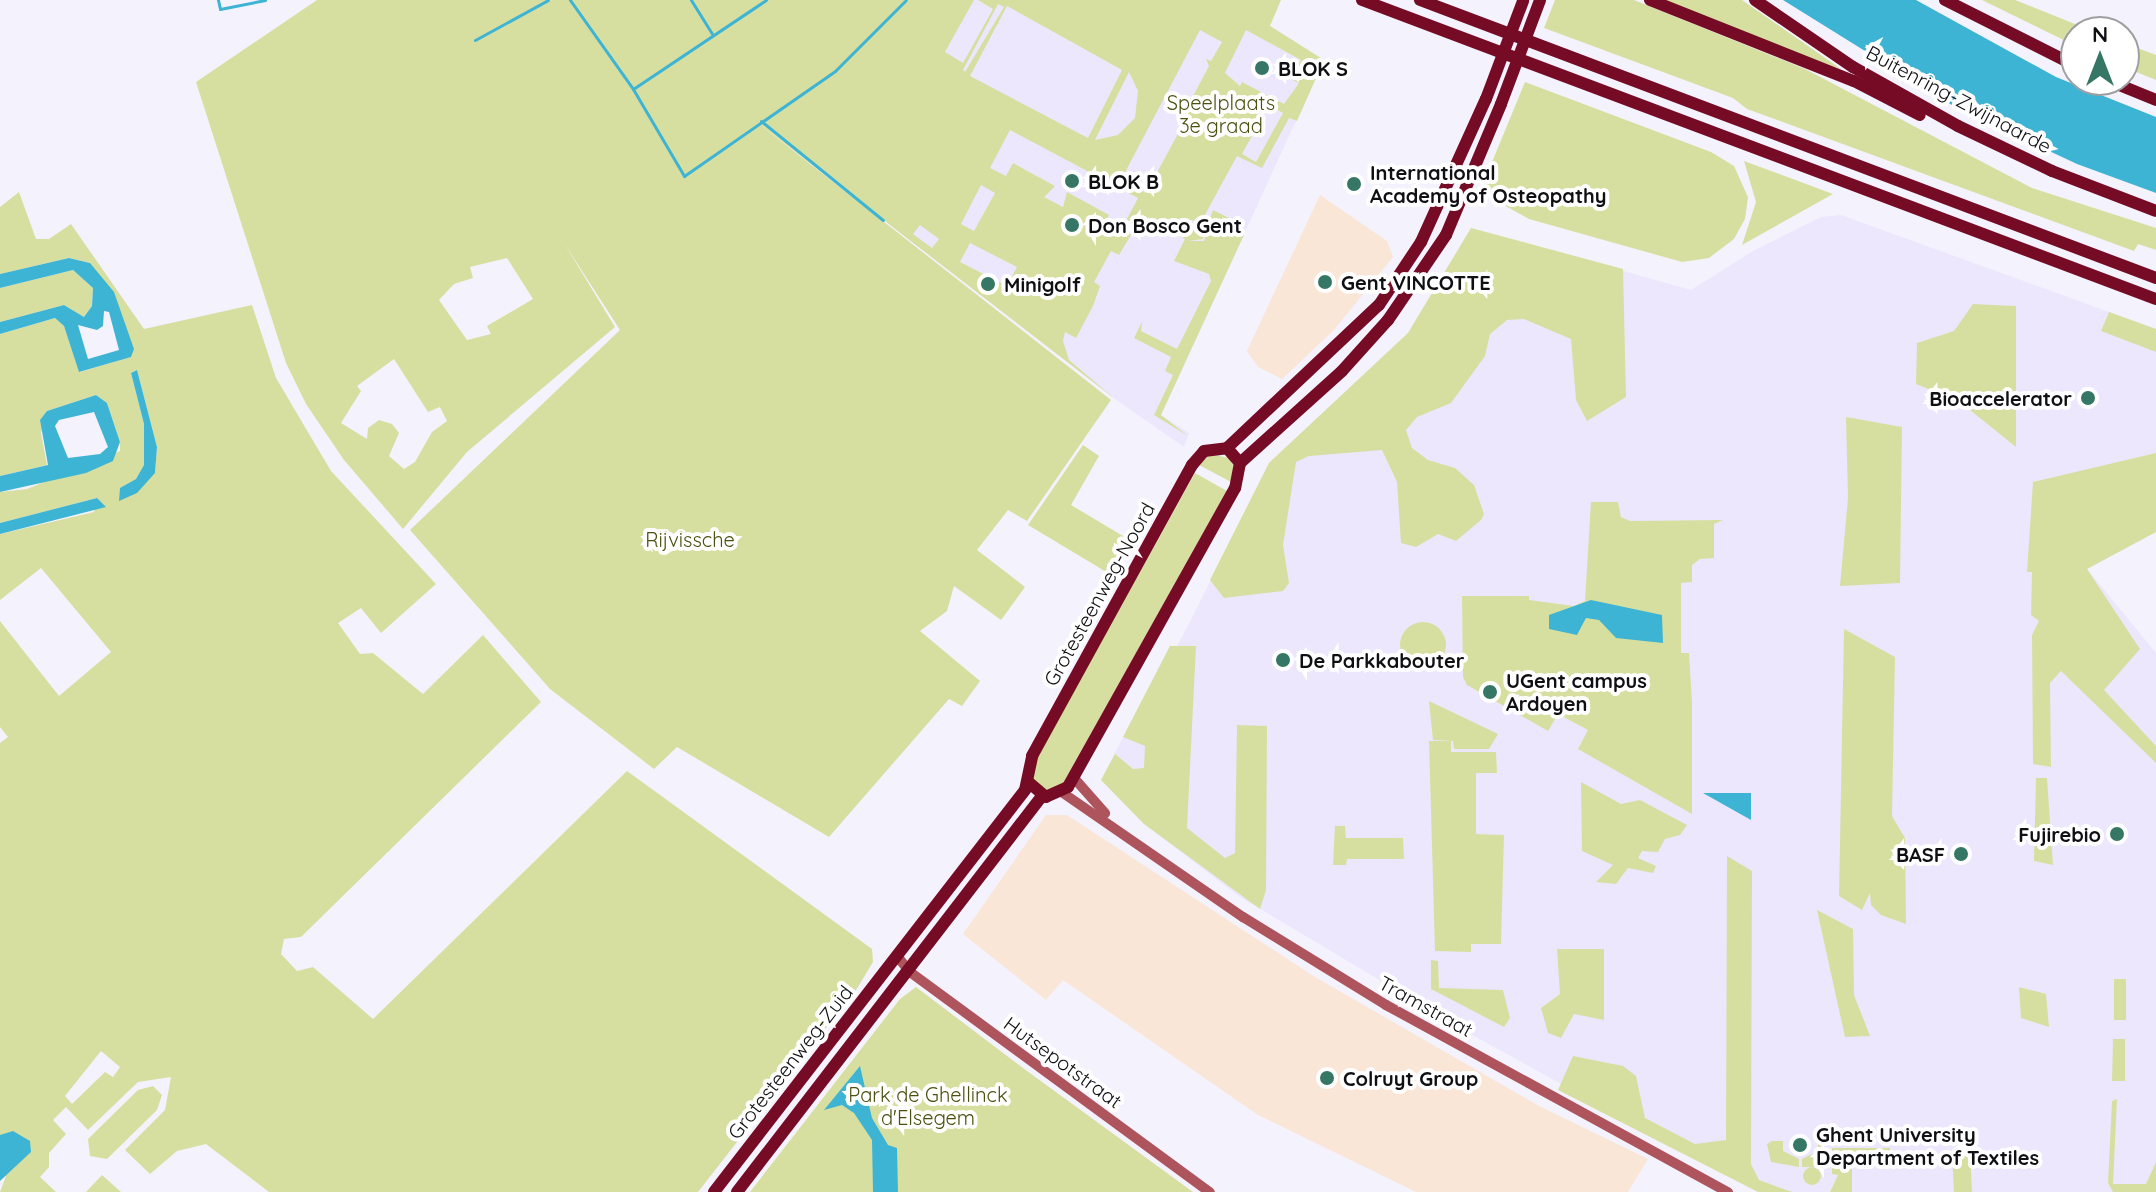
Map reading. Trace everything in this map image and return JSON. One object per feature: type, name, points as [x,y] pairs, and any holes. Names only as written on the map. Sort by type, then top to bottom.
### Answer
[{"type":"highway","points":[[1362,0],[2156,299]]},
{"type":"highway","points":[[1420,0],[2156,278]]},
{"type":"highway","name":"Grotesteenweg-Noord","points":[[897,956],[1028,782],[1032,756],[1192,465],[1204,451],[1227,448],[1379,305],[1435,217],[1486,99],[1523,0]]},
{"type":"highway","points":[[910,972],[1042,796],[1063,793],[1074,778],[1235,488],[1240,463],[1342,371],[1388,320],[1446,235],[1501,104],[1540,0]]},
{"type":"highway","points":[[1650,0],[1854,81],[1943,126],[2052,171]]},
{"type":"highway","name":"Buitenring-Zwijnaarde","points":[[1755,0],[1920,105],[2052,171],[2156,211]]},
{"type":"highway","points":[[1945,0],[2060,58]]},
{"type":"highway","points":[[1227,448],[1240,463]]},
{"type":"highway","points":[[1028,782],[1042,796]]},
{"type":"highway","name":"Grotesteenweg-Zuid","points":[[714,1192],[897,956]]},
{"type":"highway","name":"Grotesteenweg-Zuid","points":[[737,1192],[910,972]]},
{"type":"main road","name":"Tramstraat","points":[[1074,778],[1120,829]]},
{"type":"main road","name":"Tramstraat","points":[[1063,793],[1120,829],[1243,917],[1386,1005],[1728,1192]]},
{"type":"main road","name":"Hutsepotstraat","points":[[897,956],[910,972],[1210,1192]]},
{"type":"shaded area","name":"Don Bosco Gent","points":[[931,0],[1197,0],[1270,26],[1324,60],[1161,415],[1189,433],[1184,447],[1115,399],[761,121]]},
{"type":"shaded area","points":[[1320,195],[1387,241],[1393,257],[1334,330],[1282,379],[1258,367],[1247,351]]},
{"type":"shaded area","points":[[1841,215],[2156,329],[2156,532],[2087,569],[2156,653],[2156,1192],[1758,1192],[1465,1031],[1240,897],[1144,824],[1101,780],[1170,646],[1177,646],[1191,620],[1269,463],[1408,333],[1471,228],[1691,290],[1753,251],[1821,217]]},
{"type":"shaded area","points":[[1046,815],[1067,815],[1315,977],[1539,1106],[1648,1159],[1628,1192],[1416,1192],[1258,1115],[1063,980],[1046,1000],[963,934]]},
{"type":"green space","name":"Rijvissche","points":[[317,0],[974,0],[945,52],[963,63],[993,9],[978,0],[1281,0],[1270,26],[1324,60],[1297,121],[1289,118],[1262,168],[1237,156],[1201,222],[1180,218],[1170,230],[1143,215],[1119,255],[1111,251],[1094,282],[1100,286],[1076,338],[1065,332],[1063,341],[1069,360],[1115,399],[758,123],[1111,400],[1027,521],[1008,510],[977,550],[1025,587],[1001,620],[954,586],[947,611],[920,631],[980,681],[962,706],[949,699],[829,837],[677,747],[654,769],[550,689],[410,530],[620,330],[564,243],[615,327],[467,452],[403,529],[344,460],[306,404],[286,363],[196,82]],"holes":[[[998,4],[1004,7],[965,72],[963,70]],[[1007,6],[1122,70],[1088,138],[970,76]],[[1200,30],[1222,42],[1211,61],[1206,59],[1209,66],[1183,115],[1187,117],[1146,193],[1121,180]],[[1246,30],[1301,60],[1291,79],[1299,83],[1284,104],[1242,82],[1240,86],[1225,73]],[[1129,72],[1138,91],[1135,118],[1118,135],[1095,140]],[[1269,105],[1283,113],[1256,162],[1242,154]],[[1010,130],[1138,198],[1118,236],[1102,227],[1109,215],[1067,192],[1063,207],[1044,197],[1055,186],[1013,163],[1006,176],[990,168]],[[981,185],[995,193],[974,231],[961,224]],[[920,225],[939,239],[932,248],[913,234]],[[970,243],[1017,267],[1007,286],[960,262]],[[507,258],[533,299],[487,326],[491,334],[467,340],[439,300],[454,284],[473,278],[470,267]],[[394,359],[428,412],[440,407],[447,421],[432,432],[415,462],[404,469],[389,456],[399,433],[392,424],[379,420],[368,428],[367,439],[341,423],[361,391],[357,386]]]},
{"type":"green space","points":[[1555,0],[1634,0],[1805,69],[2032,188],[2156,228],[2156,250],[2138,244],[2134,251],[1747,109],[1733,98],[1544,28]]},
{"type":"green space","points":[[1657,0],[1742,0],[1841,69],[1730,32]]},
{"type":"green space","points":[[1982,0],[2015,0],[2060,18],[2060,38]]},
{"type":"green space","points":[[2140,49],[2156,55],[2156,80],[2140,74]]},
{"type":"green space","points":[[1525,82],[1711,152],[1734,166],[1748,197],[1745,219],[1734,239],[1709,258],[1682,262],[1529,219],[1484,192],[1485,179]]},
{"type":"green space","points":[[1744,161],[1833,194],[1742,245],[1756,202]]},
{"type":"green space","points":[[19,192],[36,239],[49,239],[71,224],[144,329],[252,305],[276,378],[331,471],[436,584],[381,633],[361,608],[338,623],[360,654],[373,653],[423,694],[483,635],[541,702],[301,937],[284,939],[281,954],[297,971],[313,967],[373,1019],[627,771],[872,949],[873,962],[858,987],[698,1192],[269,1192],[206,1144],[177,1151],[150,1174],[125,1150],[165,1110],[171,1077],[138,1082],[88,1130],[66,1107],[53,1120],[66,1134],[49,1153],[49,1167],[40,1177],[56,1192],[0,1192],[6,1176],[0,1135],[0,743],[8,737],[0,727],[0,621],[59,696],[111,652],[41,568],[0,600],[0,534],[94,512],[97,498],[0,523],[0,492],[27,489],[120,451],[120,442],[107,403],[96,395],[47,411],[41,433],[47,465],[0,476],[0,334],[55,318],[64,326],[80,372],[130,357],[90,263],[69,258],[0,274],[0,207]],"holes":[[[137,370],[157,447],[155,472],[121,488],[136,479],[144,466],[144,424],[131,373]],[[101,1051],[120,1067],[113,1077],[105,1072],[72,1104],[65,1096]]]},
{"type":"green space","points":[[1213,210],[1241,224],[1240,228],[1208,224]]},
{"type":"green space","points":[[1184,228],[1205,232],[1203,239],[1188,241],[1204,241],[1207,232],[1244,235],[1161,415],[1188,436],[1154,415],[1173,375],[1165,371],[1171,357],[1134,338],[1142,322],[1141,331],[1177,349],[1211,281],[1209,274],[1174,261],[1185,239],[1180,236]]},
{"type":"green space","points":[[1471,228],[1623,269],[1626,397],[1587,421],[1576,400],[1571,339],[1524,319],[1507,320],[1490,334],[1485,356],[1451,403],[1417,417],[1406,430],[1412,448],[1428,460],[1455,468],[1474,485],[1484,514],[1481,520],[1456,541],[1438,534],[1416,547],[1401,543],[1397,482],[1382,450],[1309,456],[1296,462],[1283,545],[1289,583],[1283,591],[1224,598],[1210,580],[1269,463],[1408,333]]},
{"type":"green space","points":[[73,270],[93,288],[92,306],[84,317],[64,305],[0,322],[0,288]]},
{"type":"green space","points":[[1973,304],[2016,306],[2016,447],[1960,402],[1916,384],[1917,343],[1954,331]]},
{"type":"green space","points":[[2109,312],[2156,329],[2156,352],[2101,331]]},
{"type":"green space","points":[[1846,417],[1902,427],[1900,583],[1840,586],[1848,498]]},
{"type":"green space","points":[[1083,445],[1099,456],[1071,505],[1128,539],[1108,573],[1028,525]]},
{"type":"green space","points":[[2156,453],[2156,532],[2087,569],[2140,649],[2104,690],[2156,746],[2156,763],[2061,671],[2050,683],[2051,767],[2033,764],[2032,635],[2039,621],[2031,615],[2032,572],[2027,572],[2033,482]]},
{"type":"green space","points":[[1210,454],[1229,458],[1234,467],[1231,482],[1199,465]]},
{"type":"green space","points":[[1195,473],[1227,491],[1063,784],[1046,790],[1032,779],[1035,762]]},
{"type":"green space","points":[[1591,502],[1618,502],[1621,517],[1630,521],[1723,520],[1714,524],[1714,558],[1700,559],[1692,565],[1692,582],[1681,583],[1681,653],[1689,653],[1692,702],[1692,814],[1578,749],[1588,730],[1558,714],[1548,731],[1467,685],[1463,677],[1462,596],[1529,596],[1529,600],[1574,606],[1585,601]]},
{"type":"green space","points":[[1423,622],[1439,629],[1446,645],[1439,661],[1423,668],[1407,661],[1400,645],[1407,629]]},
{"type":"green space","points":[[1844,629],[1895,657],[1892,816],[1905,838],[1906,924],[1881,915],[1871,905],[1870,893],[1862,910],[1839,896]]},
{"type":"green space","points":[[1170,646],[1196,646],[1187,828],[1225,858],[1235,853],[1237,725],[1267,726],[1266,890],[1260,909],[1144,824],[1101,780],[1115,754],[1133,769],[1144,768],[1145,746],[1123,737]]},
{"type":"green space","points":[[1429,701],[1498,734],[1489,749],[1454,749],[1453,741],[1433,740]]},
{"type":"green space","points":[[1429,741],[1451,741],[1451,752],[1496,752],[1497,773],[1476,773],[1476,834],[1504,835],[1501,944],[1471,944],[1471,952],[1435,951]]},
{"type":"green space","points":[[2036,778],[2047,778],[2053,865],[2034,861]]},
{"type":"green space","points":[[1581,782],[1621,804],[1640,800],[1687,825],[1680,835],[1665,839],[1658,852],[1642,851],[1638,858],[1656,866],[1653,873],[1628,868],[1616,884],[1596,882],[1613,865],[1582,851]]},
{"type":"green space","points":[[1335,826],[1345,826],[1346,838],[1403,838],[1404,859],[1347,859],[1346,865],[1333,865]]},
{"type":"green space","points":[[1727,856],[1752,871],[1751,1164],[1759,1180],[1792,1192],[1758,1192],[1558,1090],[1573,1056],[1623,1066],[1636,1076],[1645,1118],[1695,1144],[1726,1140]]},
{"type":"green space","points":[[1817,910],[1853,929],[1854,995],[1870,1036],[1845,1037]]},
{"type":"green space","points":[[1557,949],[1604,949],[1604,1020],[1574,1014],[1561,1038],[1548,1033],[1541,1008],[1560,994]]},
{"type":"green space","points":[[1431,960],[1438,961],[1439,988],[1503,990],[1510,1018],[1504,1027],[1431,989]]},
{"type":"green space","points":[[2114,979],[2126,979],[2126,1020],[2114,1020]]},
{"type":"green space","name":"Park de Ghellinck d'Elsegem","points":[[916,987],[1193,1192],[750,1192],[900,999]]},
{"type":"green space","points":[[2019,987],[2046,994],[2049,1027],[2021,1018]]},
{"type":"green space","points":[[2113,1039],[2125,1039],[2125,1081],[2112,1081]]},
{"type":"green space","points":[[153,1086],[162,1095],[157,1110],[107,1159],[90,1156],[88,1139],[138,1090]]},
{"type":"green space","points":[[2117,1099],[2113,1184],[2146,1184],[2156,1162],[2156,1192],[2113,1192],[2108,1183],[2112,1101]]},
{"type":"green space","points":[[1818,1140],[1823,1140],[1823,1167],[1802,1167],[1802,1159],[1818,1151]]},
{"type":"green space","points":[[1783,1141],[1783,1151],[1799,1159],[1799,1167],[1771,1162],[1767,1144]]},
{"type":"green space","points":[[1832,1148],[1890,1148],[1890,1159],[1852,1160],[1852,1192],[1830,1192],[1838,1175],[1832,1174]]},
{"type":"green space","points":[[1970,1152],[1972,1192],[1954,1192],[1952,1153]]},
{"type":"green space","points":[[1808,1167],[1816,1167],[1821,1176],[1819,1183],[1808,1185],[1803,1180],[1803,1172]]},
{"type":"green space","points":[[102,1175],[121,1192],[86,1192]]},
{"type":"water","points":[[1783,0],[1916,0],[2060,79],[2060,96],[2104,96],[2156,117],[2156,193],[2077,164],[1955,107]]},
{"type":"water","points":[[69,258],[90,263],[114,292],[134,349],[131,357],[79,372],[64,326],[55,318],[0,334],[0,322],[64,305],[84,317],[92,306],[93,288],[73,270],[0,288],[0,274]],"holes":[[[104,311],[109,312],[119,350],[88,359],[78,325],[97,330],[103,326]]]},
{"type":"water","points":[[137,370],[157,447],[155,473],[137,493],[119,501],[120,488],[136,479],[144,465],[144,424],[131,373]]},
{"type":"water","points":[[96,395],[107,403],[120,442],[113,461],[86,473],[0,492],[0,476],[48,465],[40,420],[47,411]],"holes":[[[94,412],[108,447],[100,454],[68,458],[55,426],[59,420]]]},
{"type":"water","points":[[97,498],[106,507],[0,534],[0,523]]},
{"type":"water","points":[[1591,600],[1662,615],[1663,643],[1616,638],[1599,620],[1586,618],[1577,635],[1549,629],[1549,615]]},
{"type":"water","points":[[1703,793],[1751,793],[1751,820]]},
{"type":"water","points":[[860,1066],[872,1118],[888,1145],[897,1148],[898,1192],[873,1192],[872,1140],[854,1113],[842,1105],[824,1110]]},
{"type":"water","points":[[13,1131],[30,1141],[31,1152],[0,1181],[0,1135]]},
{"type":"waterway","points":[[218,0],[220,9],[265,0]]},
{"type":"waterway","points":[[475,40],[548,0]]},
{"type":"waterway","points":[[570,0],[633,89],[684,176],[835,71],[906,0]]},
{"type":"waterway","points":[[691,0],[712,34]]},
{"type":"waterway","points":[[633,89],[766,0]]},
{"type":"waterway","points":[[761,121],[883,220]]},
{"type":"place","name":"BLOK S","points":[[1262,68]]},
{"type":"place","name":"BLOK B","points":[[1072,181]]},
{"type":"place","name":"International Academy of Osteopathy","points":[[1354,184]]},
{"type":"place","name":"Don Bosco Gent","points":[[1072,225]]},
{"type":"place","name":"Gent VINCOTTE","points":[[1325,282]]},
{"type":"place","name":"Minigolf","points":[[988,284]]},
{"type":"place","name":"Bioaccelerator","points":[[2088,398]]},
{"type":"place","name":"De Parkkabouter","points":[[1283,660]]},
{"type":"place","name":"UGent campus Ardoyen","points":[[1490,692]]},
{"type":"place","name":"Fujirebio","points":[[2117,834]]},
{"type":"place","name":"BASF","points":[[1961,854]]},
{"type":"place","name":"Colruyt Group","points":[[1327,1078]]},
{"type":"place","name":"Ghent University Department of Textiles","points":[[1800,1145]]},
{"type":"park label","name":"Speelplaats 3e graad","points":[[1221,114]]}]
